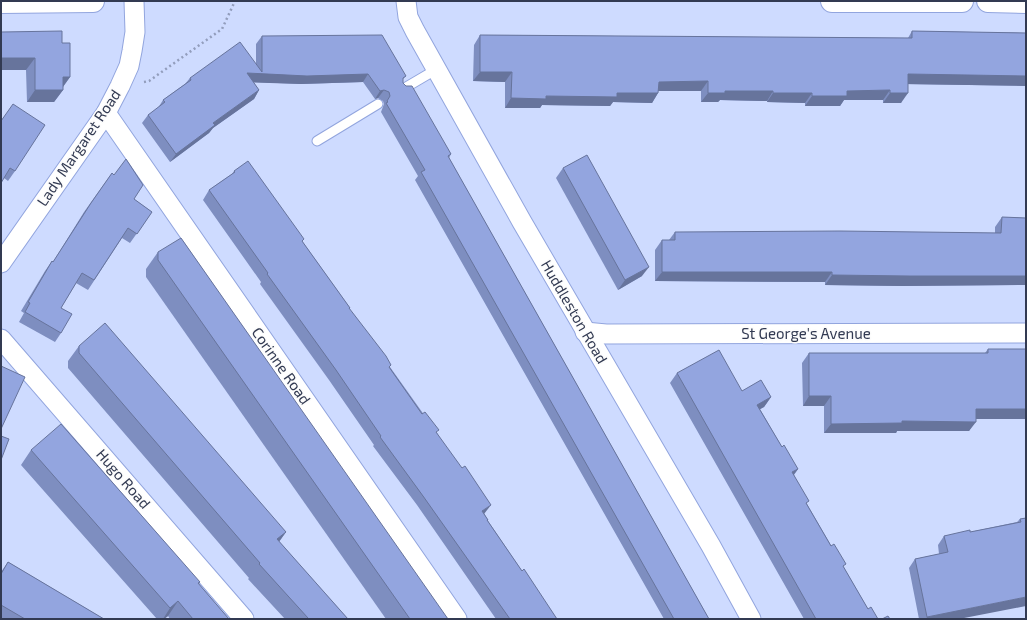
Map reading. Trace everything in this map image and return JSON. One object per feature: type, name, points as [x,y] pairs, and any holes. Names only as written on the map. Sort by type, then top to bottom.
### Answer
[{"type":"street","points":[[1,2],[93,1]]},
{"type":"street","name":"Lady Margaret Road","points":[[1,263],[106,113],[120,86],[129,66],[132,51],[135,32],[134,1]]},
{"type":"street","name":"Huddleston Road","points":[[406,1],[408,17],[522,222],[711,546],[751,619]]},
{"type":"street","points":[[832,1],[962,1]]},
{"type":"street","points":[[988,1],[1026,2]]},
{"type":"street","name":"Corinne Road","points":[[106,113],[458,619]]},
{"type":"street","name":"St George's Avenue","points":[[585,332],[606,334],[1026,334]]},
{"type":"street","name":"Hugo Road","points":[[1,340],[244,619]]},
{"type":"lane","points":[[403,89],[437,69]]},
{"type":"lane","points":[[317,141],[378,104]]},
{"type":"path","points":[[120,86],[149,81],[222,29],[235,1]]},
{"type":"building","points":[[62,31],[62,43],[70,43],[70,77],[63,77],[63,90],[35,90],[35,58],[1,58],[1,32]]},
{"type":"building","points":[[912,31],[1026,33],[1026,76],[908,74],[908,93],[890,93],[890,90],[847,91],[847,96],[812,96],[812,93],[773,93],[773,91],[725,91],[725,93],[708,93],[708,81],[659,82],[658,93],[617,93],[617,97],[546,96],[546,99],[511,98],[512,72],[480,72],[480,35],[912,38]]},
{"type":"building","points":[[382,35],[406,76],[403,78],[403,83],[406,86],[412,86],[451,154],[448,156],[709,619],[674,619],[421,172],[425,170],[386,103],[388,102],[387,101],[390,96],[389,92],[384,90],[380,91],[368,74],[307,76],[247,73],[259,90],[213,123],[215,125],[176,154],[148,115],[165,102],[163,100],[191,80],[190,78],[240,42],[262,72],[262,36]]},
{"type":"building","points":[[13,104],[45,125],[15,171],[10,168],[1,183],[1,121]]},
{"type":"building","points":[[587,155],[649,267],[625,280],[563,168]]},
{"type":"building","points":[[126,159],[143,185],[134,199],[152,212],[137,234],[128,228],[94,280],[82,273],[61,308],[72,314],[61,333],[25,312],[30,303],[28,302],[52,261],[53,262],[91,203],[112,173],[114,175]]},
{"type":"building","points":[[248,161],[304,239],[302,241],[349,308],[386,356],[391,365],[389,367],[422,414],[425,412],[439,430],[436,432],[462,468],[465,466],[491,505],[482,511],[487,520],[522,571],[524,569],[557,619],[510,619],[380,437],[381,436],[336,370],[209,190]]},
{"type":"building","points":[[1002,217],[1026,218],[1026,276],[832,275],[832,272],[662,272],[662,240],[675,240],[675,232],[840,231],[1001,233]]},
{"type":"building","points":[[181,238],[448,619],[410,619],[158,260],[158,252]]},
{"type":"building","points":[[105,323],[286,532],[277,539],[348,619],[307,619],[308,618],[259,564],[260,563],[79,353],[79,346]]},
{"type":"building","points":[[988,349],[1026,349],[1026,409],[976,409],[976,422],[902,421],[902,423],[831,424],[831,396],[809,396],[809,353],[988,353]]},
{"type":"building","points":[[719,350],[742,391],[761,380],[771,397],[757,405],[782,447],[784,445],[798,469],[792,472],[809,501],[806,503],[831,546],[834,544],[846,564],[843,566],[868,609],[871,607],[878,619],[816,619],[677,373]]},
{"type":"building","points":[[1,366],[25,377],[1,429]]},
{"type":"building","points":[[61,424],[200,582],[198,583],[229,619],[193,619],[178,601],[170,608],[31,450]]},
{"type":"building","points":[[1,436],[9,439],[1,460]]},
{"type":"building","points":[[1026,518],[1026,597],[927,617],[915,559],[948,552],[944,536],[970,530],[970,532],[1021,522],[1020,519]]},
{"type":"building","points":[[8,562],[104,619],[25,619],[1,605],[1,574]]},
{"type":"building","points":[[888,616],[890,619],[882,619]]}]
